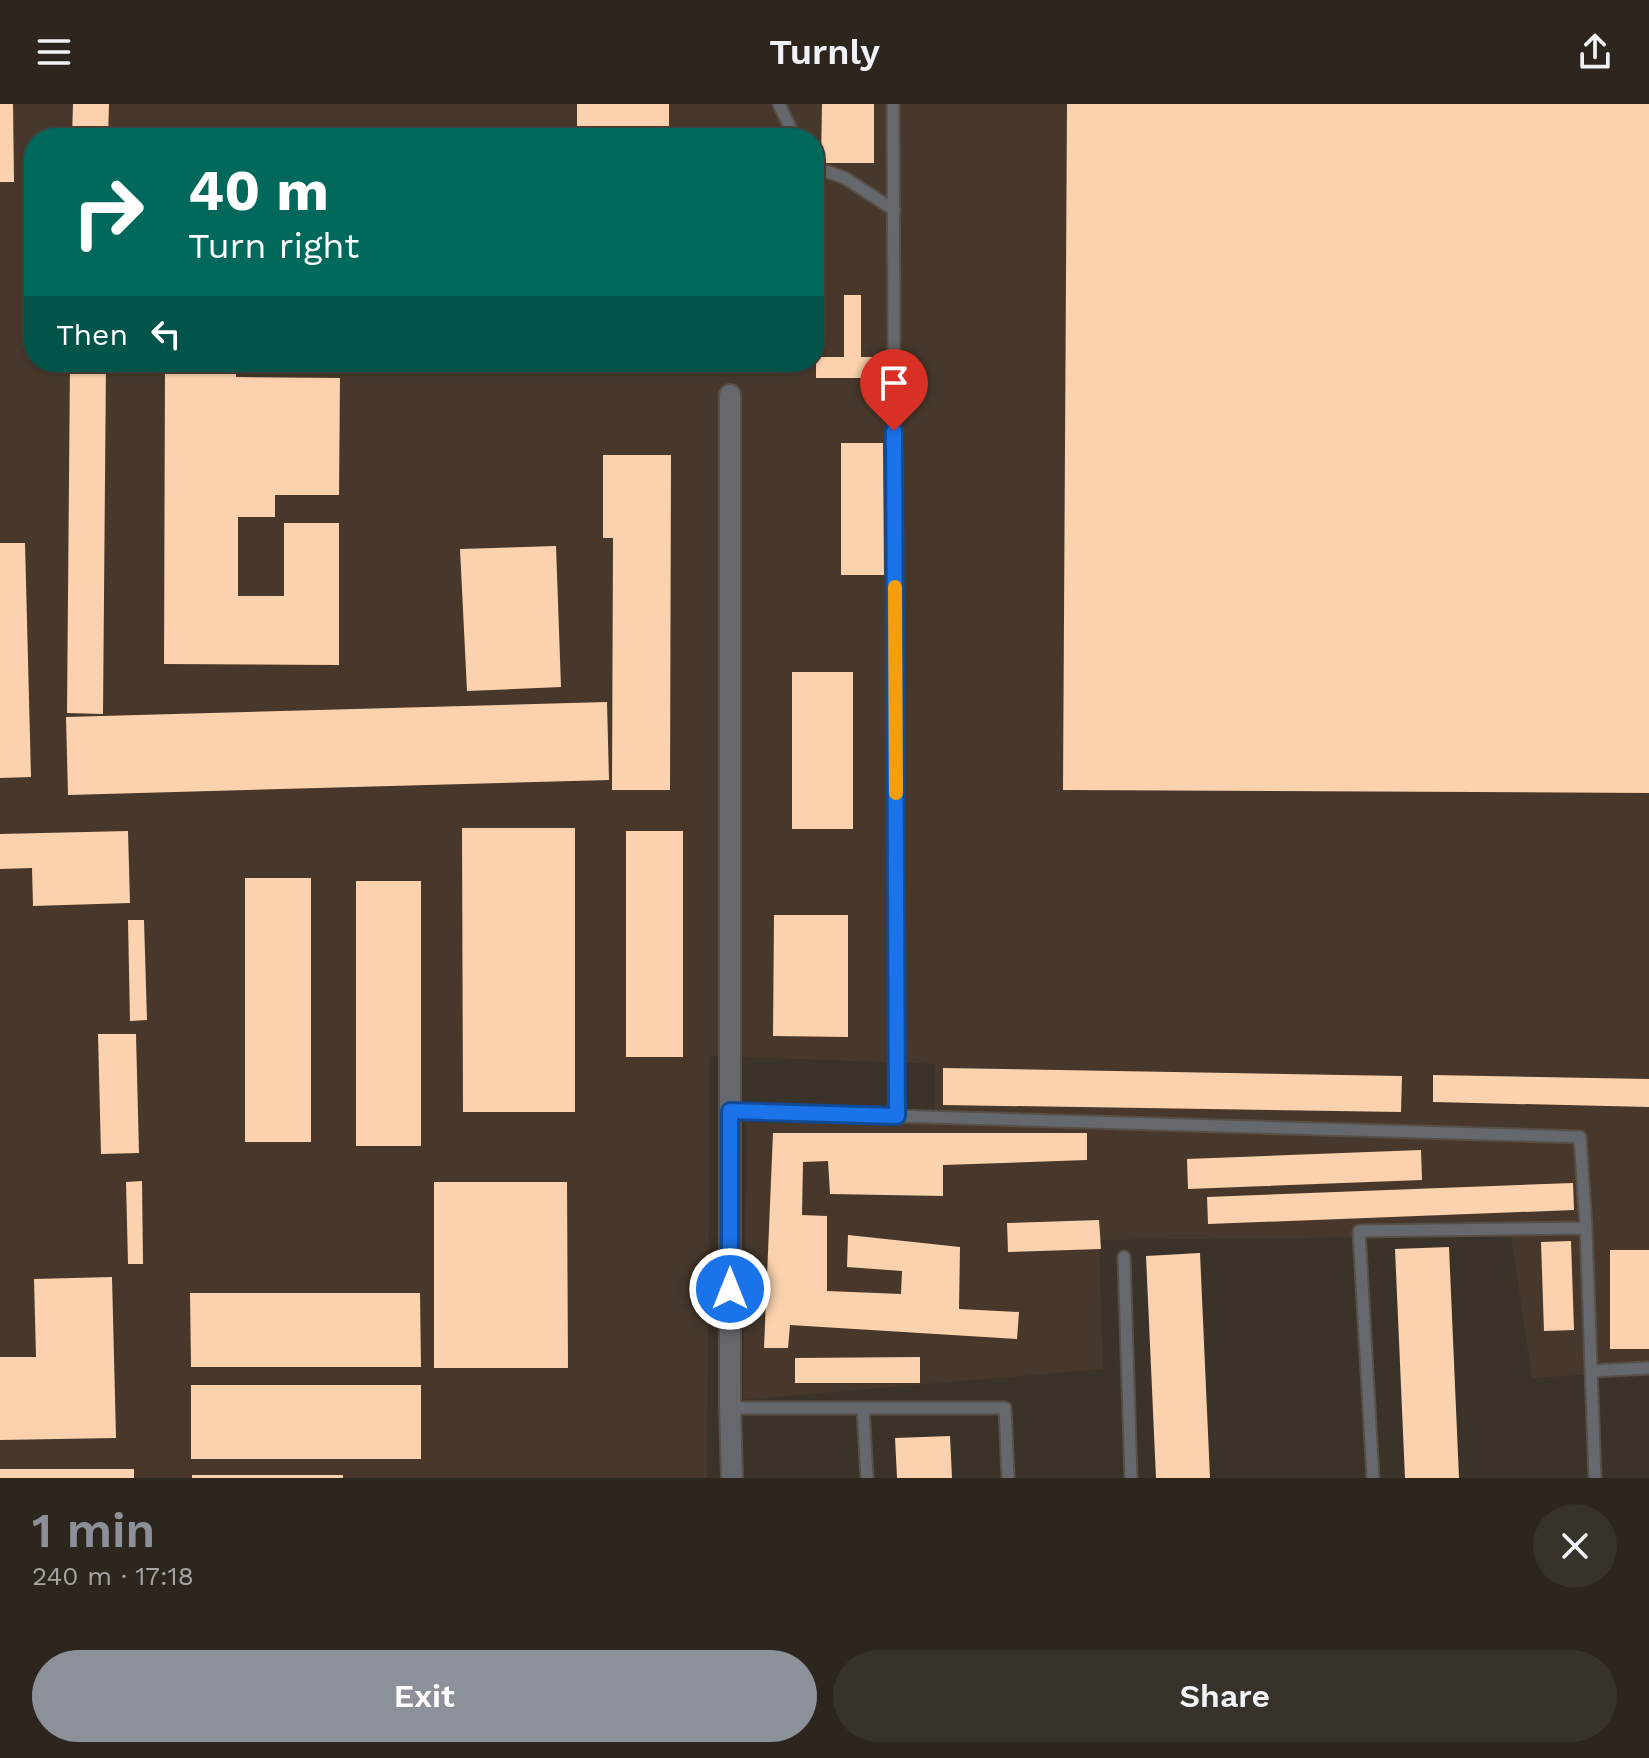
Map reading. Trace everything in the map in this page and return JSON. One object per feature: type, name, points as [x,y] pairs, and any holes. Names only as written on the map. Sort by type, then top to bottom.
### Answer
[{"type":"street","points":[[730,395],[732,1478]]},
{"type":"lane","points":[[779,104],[790,128]]},
{"type":"lane","points":[[893,104],[897,1116]]},
{"type":"lane","points":[[824,171],[845,178],[894,210]]},
{"type":"lane","points":[[730,1111],[1580,1137],[1595,1478]]},
{"type":"lane","points":[[1373,1478],[1359,1231],[1586,1228]]},
{"type":"lane","points":[[1124,1257],[1131,1478]]},
{"type":"lane","points":[[1591,1371],[1649,1368]]},
{"type":"lane","points":[[730,1408],[1005,1408],[1008,1478]]},
{"type":"lane","points":[[863,1408],[867,1478]]},
{"type":"shaded area","points":[[0,104],[1649,104],[1649,1371],[1532,1378],[1511,1236],[1099,1240],[1103,1369],[743,1400],[747,1123],[935,1124],[935,1064],[710,1056],[707,1478],[0,1478]]},
{"type":"building","points":[[0,104],[13,104],[14,182],[0,182]]},
{"type":"building","points":[[73,104],[109,104],[108,128],[72,128]]},
{"type":"building","points":[[577,104],[669,104],[669,128],[577,128]]},
{"type":"building","points":[[822,104],[874,104],[874,163],[824,163],[824,128]]},
{"type":"building","points":[[1067,104],[1649,104],[1649,793],[1063,790]]},
{"type":"building","points":[[844,295],[861,295],[861,357],[881,357],[881,378],[816,378],[816,372],[824,372],[824,357],[844,357]]},
{"type":"building","points":[[70,372],[106,372],[103,714],[67,713]]},
{"type":"building","points":[[165,372],[236,372],[236,377],[340,378],[339,495],[275,495],[275,517],[238,517],[238,596],[284,596],[284,523],[339,523],[339,665],[164,664]]},
{"type":"building","points":[[841,443],[883,443],[884,575],[841,575]]},
{"type":"building","points":[[603,455],[671,455],[670,790],[612,790],[613,538],[603,538]]},
{"type":"building","points":[[0,543],[25,543],[31,777],[0,778]]},
{"type":"building","points":[[556,546],[561,687],[467,691],[460,549]]},
{"type":"building","points":[[792,672],[853,672],[853,829],[792,829]]},
{"type":"building","points":[[607,702],[609,780],[68,795],[66,717]]},
{"type":"building","points":[[462,828],[575,828],[575,1112],[463,1112]]},
{"type":"building","points":[[128,831],[130,903],[33,906],[32,868],[0,869],[0,834]]},
{"type":"building","points":[[626,831],[683,831],[683,1057],[626,1057]]},
{"type":"building","points":[[245,878],[311,878],[311,1142],[245,1142]]},
{"type":"building","points":[[356,881],[421,881],[421,1146],[356,1146]]},
{"type":"building","points":[[774,915],[848,915],[848,1037],[773,1036]]},
{"type":"building","points":[[128,920],[144,920],[147,1020],[130,1021]]},
{"type":"building","points":[[98,1034],[136,1034],[139,1153],[101,1154]]},
{"type":"building","points":[[943,1068],[1402,1076],[1401,1112],[943,1105]]},
{"type":"building","points":[[1433,1075],[1649,1079],[1649,1107],[1433,1102]]},
{"type":"building","points":[[773,1133],[1087,1133],[1087,1160],[943,1165],[943,1196],[830,1194],[828,1161],[803,1162],[802,1215],[827,1216],[827,1291],[901,1294],[902,1271],[847,1267],[848,1235],[960,1247],[959,1309],[1019,1312],[1017,1339],[790,1325],[788,1348],[764,1348]]},
{"type":"building","points":[[1421,1150],[1422,1180],[1188,1189],[1187,1159]]},
{"type":"building","points":[[142,1181],[143,1264],[128,1264],[126,1182]]},
{"type":"building","points":[[434,1182],[567,1182],[568,1368],[434,1368]]},
{"type":"building","points":[[1573,1183],[1574,1210],[1208,1224],[1207,1197]]},
{"type":"building","points":[[1099,1220],[1101,1249],[1008,1252],[1007,1223]]},
{"type":"building","points":[[1571,1241],[1574,1330],[1544,1331],[1541,1242]]},
{"type":"building","points":[[1449,1247],[1459,1478],[1405,1478],[1395,1249]]},
{"type":"building","points":[[1610,1250],[1649,1250],[1649,1349],[1610,1349]]},
{"type":"building","points":[[1200,1253],[1210,1478],[1156,1478],[1146,1256]]},
{"type":"building","points":[[112,1277],[116,1438],[0,1440],[0,1357],[36,1357],[34,1279]]},
{"type":"building","points":[[190,1293],[420,1293],[421,1367],[191,1367]]},
{"type":"building","points":[[920,1357],[920,1383],[795,1383],[795,1358]]},
{"type":"building","points":[[191,1385],[421,1385],[421,1459],[191,1459]]},
{"type":"building","points":[[950,1436],[952,1478],[897,1478],[895,1438]]},
{"type":"building","points":[[0,1469],[134,1469],[134,1478],[0,1478]]},
{"type":"building","points":[[192,1475],[343,1475],[343,1478],[192,1478]]},
{"type":"slow traffic","points":[[895,587],[896,793]]},
{"type":"route","points":[[730,1289],[730,1111],[897,1116],[894,431]]}]
